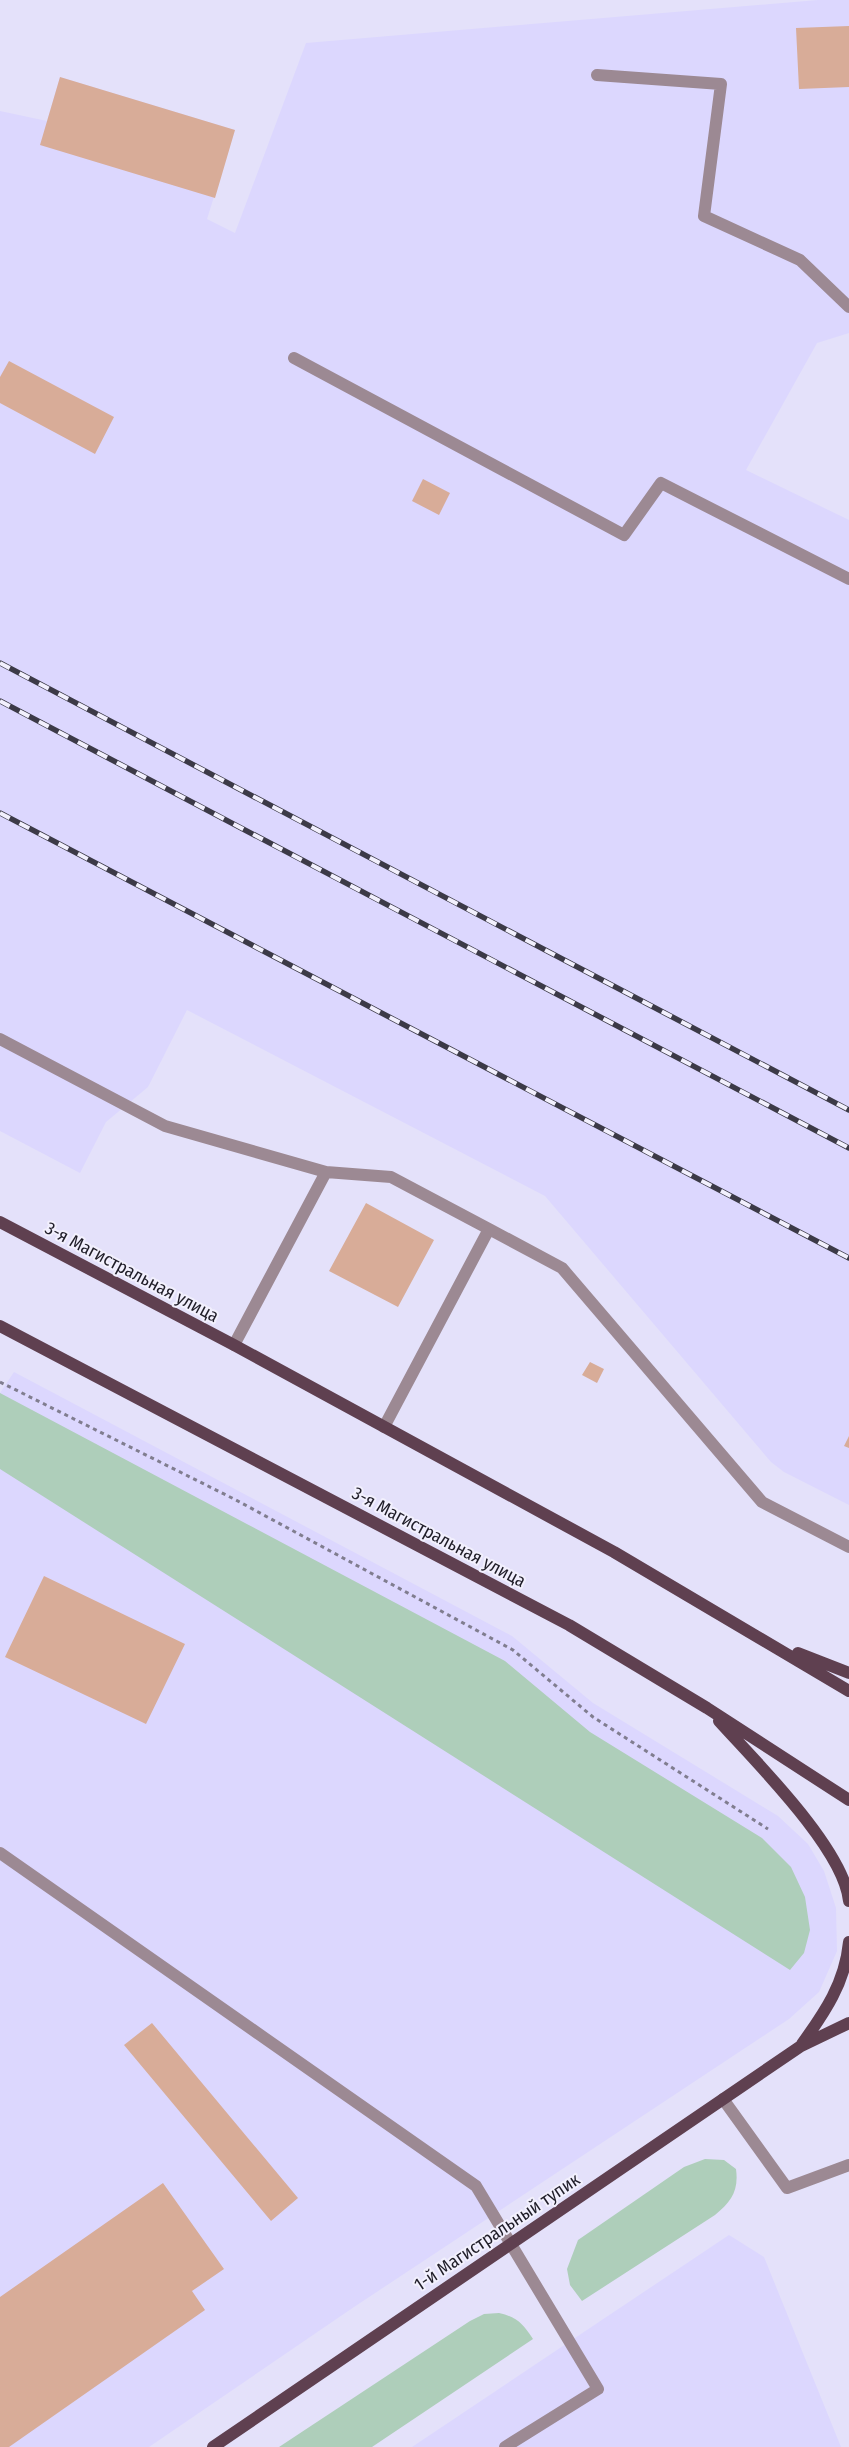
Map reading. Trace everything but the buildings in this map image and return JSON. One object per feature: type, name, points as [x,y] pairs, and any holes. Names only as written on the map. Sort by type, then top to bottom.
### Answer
[{"type":"main road","name":"3-я Магистральная улица","points":[[0,1222],[234,1345],[614,1552],[849,1691]]},
{"type":"main road","name":"3-я Магистральная улица","points":[[0,1326],[569,1624],[707,1708],[849,1800]]},
{"type":"main road","points":[[762,1639],[849,1674]]},
{"type":"main road","points":[[707,1708],[819,1837],[842,1873],[849,1901]]},
{"type":"main road","name":"1-й Магистральный тупик","points":[[801,2046],[830,2005],[847,1961],[849,1942]]},
{"type":"main road","name":"1-й Магистральный тупик","points":[[213,2447],[801,2046],[849,2023]]},
{"type":"lane","points":[[596,75],[721,84],[704,216],[800,260],[849,308]]},
{"type":"lane","points":[[294,358],[624,535],[661,483],[849,579]]},
{"type":"lane","points":[[0,1039],[165,1126],[326,1172],[390,1177],[562,1268],[762,1502],[849,1547]]},
{"type":"lane","points":[[234,1345],[326,1172]]},
{"type":"lane","points":[[384,1427],[489,1229]]},
{"type":"lane","points":[[0,1853],[476,2186],[598,2389],[506,2447]]},
{"type":"lane","points":[[723,2099],[787,2188],[849,2165]]},
{"type":"path","points":[[0,1382],[236,1500],[513,1650],[592,1717],[768,1829]]},
{"type":"shaded area","points":[[818,0],[849,0],[849,333],[817,343],[746,470],[849,520],[849,1505],[784,1472],[771,1462],[545,1196],[187,1010],[148,1087],[106,1122],[80,1173],[0,1131],[0,111],[47,121],[60,77],[235,130],[207,219],[235,233],[306,43]]},
{"type":"shaded area","points":[[14,1372],[512,1636],[593,1703],[778,1816],[808,1844],[824,1871],[836,1908],[837,1951],[819,1992],[789,2019],[354,2307],[149,2447],[0,2447],[0,1393]]},
{"type":"shaded area","points":[[729,2235],[764,2257],[841,2447],[412,2447]]},
{"type":"green space","points":[[0,1393],[505,1661],[590,1732],[762,1838],[791,1867],[805,1897],[810,1930],[804,1953],[790,1970],[0,1469]]},
{"type":"green space","points":[[705,2159],[724,2160],[736,2169],[735,2190],[729,2201],[715,2215],[582,2301],[570,2285],[567,2269],[578,2240],[684,2167]]},
{"type":"green space","points":[[499,2313],[519,2322],[533,2339],[372,2447],[279,2447],[470,2321],[484,2314]]},
{"type":"railway","points":[[0,663],[849,1110]]},
{"type":"railway","points":[[0,701],[849,1148]]},
{"type":"railway","points":[[0,813],[849,1258]]}]
